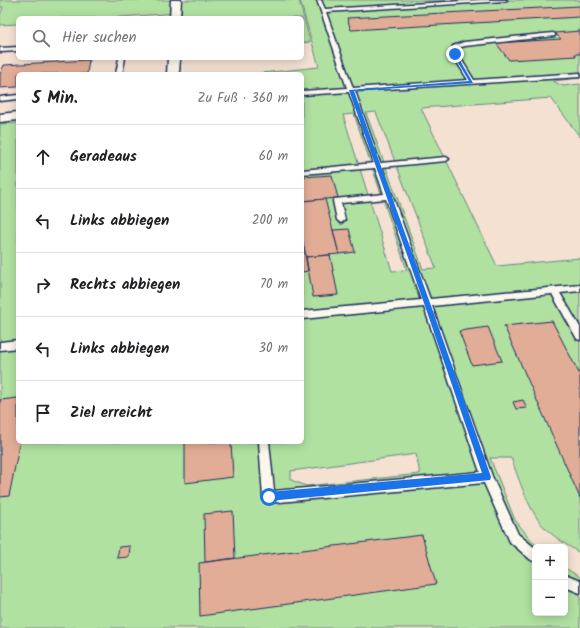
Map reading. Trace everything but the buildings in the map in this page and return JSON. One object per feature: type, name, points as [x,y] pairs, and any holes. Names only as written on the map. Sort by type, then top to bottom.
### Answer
[{"type":"street","points":[[175,16],[176,0]]},
{"type":"street","points":[[173,72],[174,60]]},
{"type":"street","points":[[0,118],[16,116]]},
{"type":"lane","points":[[319,0],[427,303],[487,477],[514,538],[532,553]]},
{"type":"lane","points":[[323,11],[505,0]]},
{"type":"lane","points":[[472,82],[455,54],[455,47],[464,44],[553,35]]},
{"type":"lane","points":[[0,50],[16,49]]},
{"type":"lane","points":[[119,72],[122,60]]},
{"type":"lane","points":[[304,93],[580,75]]},
{"type":"lane","points":[[0,99],[16,97]]},
{"type":"lane","points":[[304,172],[446,159]]},
{"type":"lane","points":[[341,220],[337,201],[389,196]]},
{"type":"lane","points":[[304,315],[580,288]]},
{"type":"lane","points":[[554,290],[580,336]]},
{"type":"lane","points":[[0,346],[16,344]]},
{"type":"lane","points":[[264,444],[269,497],[487,477]]},
{"type":"lane","points":[[568,582],[580,587]]},
{"type":"green space","points":[[0,0],[299,0],[303,16],[181,16],[181,13],[135,16],[16,16],[16,24],[0,25],[0,15],[3,7],[0,7]]},
{"type":"green space","points":[[300,0],[580,0],[580,78],[553,81],[563,86],[580,84],[580,137],[551,98],[421,108],[497,266],[580,258],[580,553],[547,530],[535,515],[511,458],[490,458],[515,520],[535,544],[532,544],[532,616],[568,616],[568,570],[580,577],[580,628],[0,628],[0,124],[16,123],[16,444],[304,444],[304,72],[271,72],[319,67]],"holes":[[[376,112],[436,268],[423,269],[366,113]],[[354,114],[407,270],[392,271],[343,115]],[[416,454],[420,474],[306,486],[291,480],[291,471]]]},
{"type":"green space","points":[[304,19],[310,42],[304,43]]},
{"type":"route","points":[[269,497],[487,477],[351,90],[472,82],[455,54]]}]
